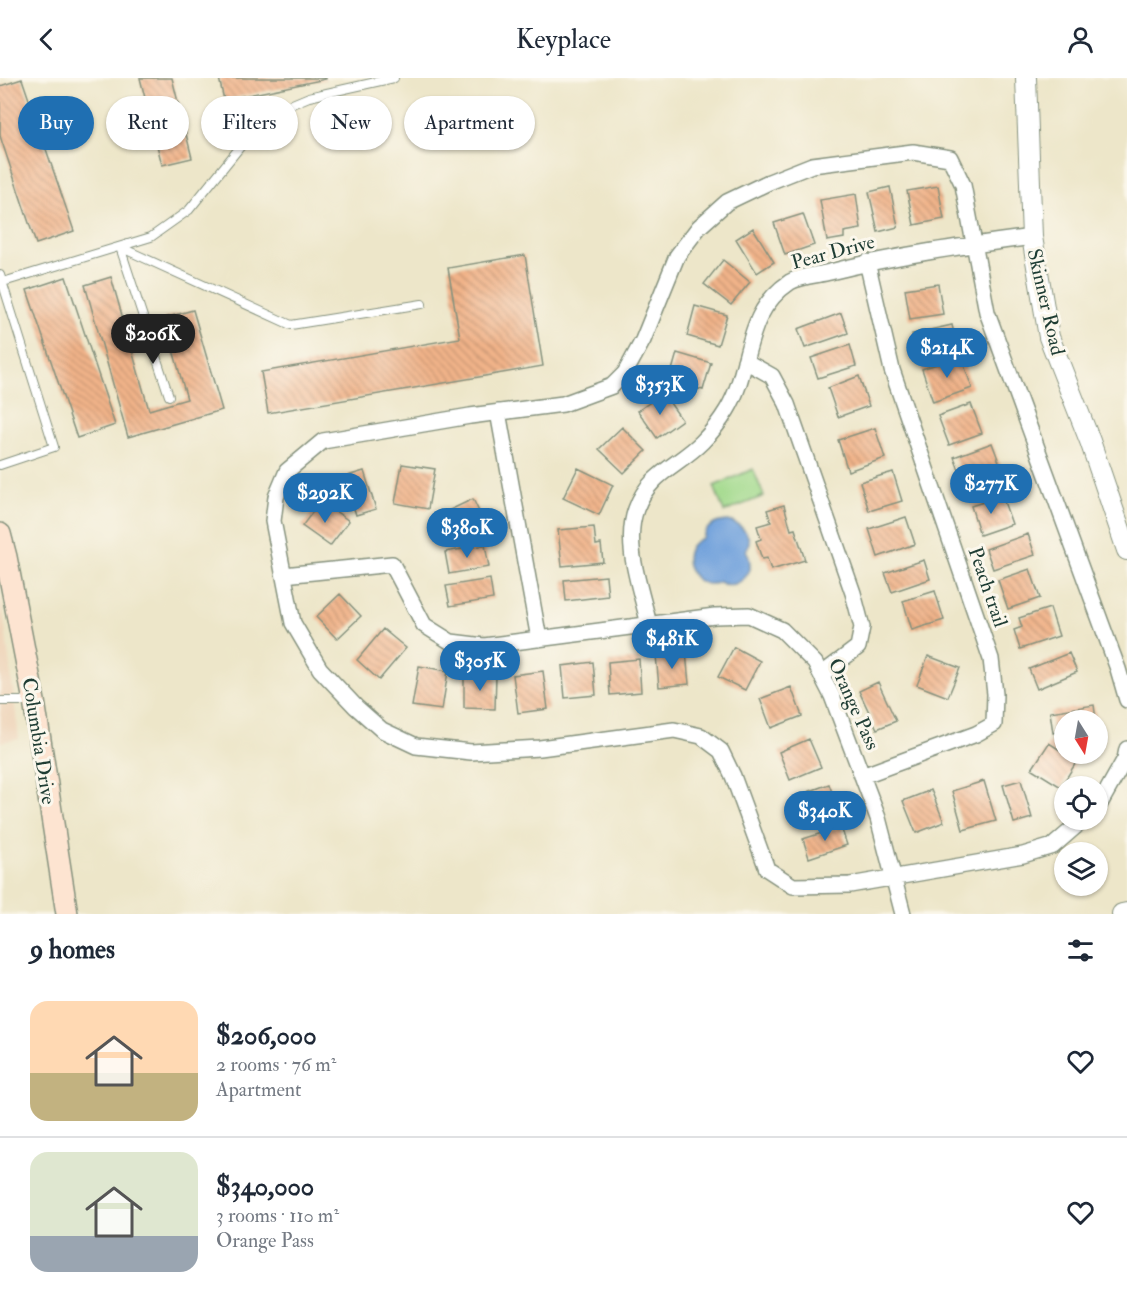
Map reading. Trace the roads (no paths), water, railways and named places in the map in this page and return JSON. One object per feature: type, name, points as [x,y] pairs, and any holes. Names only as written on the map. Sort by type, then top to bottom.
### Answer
[{"type":"main road","name":"Columbia Drive","points":[[0,534],[3,558],[34,701],[67,914]]},
{"type":"street","name":"Skinner Road","points":[[1026,78],[1032,237],[1049,337],[1090,441],[1127,550]]},
{"type":"street","points":[[1071,830],[1053,846],[1023,855],[850,885],[792,886],[767,869],[733,776],[721,751],[701,736],[674,730],[540,748],[471,752],[416,746],[382,730],[356,707],[320,669],[293,623],[273,521],[276,497],[287,471],[323,441],[498,412],[563,404],[612,386],[626,373],[643,340],[677,256],[699,227],[727,202],[812,165],[913,152],[950,158],[963,185],[987,312],[1118,669],[1127,700]]},
{"type":"street","name":"Pear Drive","points":[[649,625],[634,560],[631,529],[636,508],[651,482],[702,442],[727,409],[741,378],[755,323],[771,299],[792,281],[867,262],[1032,237]]},
{"type":"street","name":"Peach trail","points":[[862,776],[976,734],[994,724],[995,694],[991,658],[892,370],[867,262]]},
{"type":"street","points":[[745,361],[772,375],[787,404],[853,593],[862,627],[858,647],[821,675]]},
{"type":"street","points":[[498,412],[539,639]]},
{"type":"street","name":"Orange Pass","points":[[284,575],[392,564],[424,625],[451,642],[484,646],[715,616],[749,615],[782,630],[815,663],[832,696],[878,818],[903,914]]},
{"type":"street","points":[[1108,789],[1125,759],[1127,749]]},
{"type":"street","points":[[1122,914],[1127,913]]},
{"type":"lane","points":[[0,465],[54,447],[1,280],[151,237],[189,210],[266,115],[309,97],[394,78]]},
{"type":"lane","points":[[120,247],[291,324],[422,304]]},
{"type":"lane","points":[[120,247],[169,396]]},
{"type":"lane","points":[[0,700],[34,701]]},
{"type":"water","points":[[727,521],[742,528],[748,536],[746,550],[750,560],[750,569],[748,574],[741,581],[728,585],[719,582],[704,583],[697,580],[687,561],[692,544],[702,538],[705,531],[716,523]]}]
